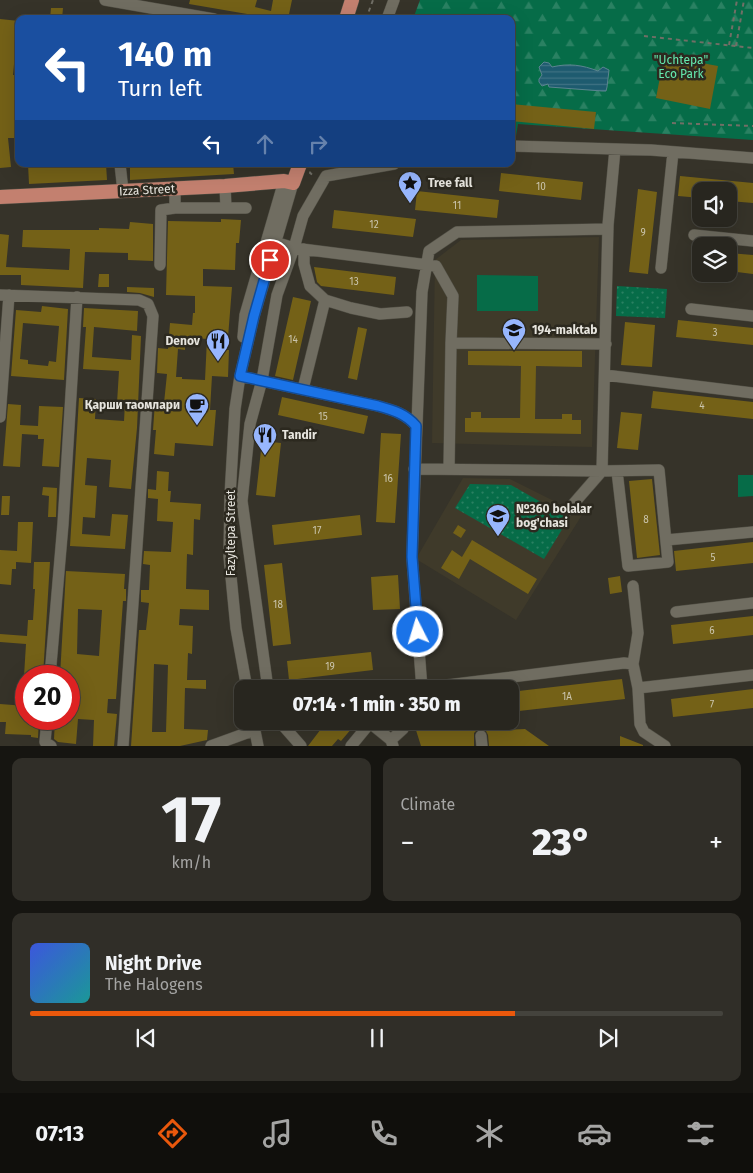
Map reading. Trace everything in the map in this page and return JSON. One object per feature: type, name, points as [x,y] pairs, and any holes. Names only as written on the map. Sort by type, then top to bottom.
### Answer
[{"type":"main road","points":[[347,15],[352,0]]},
{"type":"main road","points":[[356,15],[362,0]]},
{"type":"main road","name":"Fazyltepa Street","points":[[288,182],[290,167]]},
{"type":"main road","name":"Fazyltepa Street","points":[[288,182],[298,167]]},
{"type":"main road","name":"Izza Street","points":[[0,197],[288,182]]},
{"type":"street","points":[[105,0],[191,15]]},
{"type":"street","points":[[388,15],[394,0]]},
{"type":"street","points":[[515,146],[616,149],[753,158]]},
{"type":"street","points":[[568,510],[602,471],[608,229],[616,149]]},
{"type":"street","points":[[661,268],[673,152]]},
{"type":"street","points":[[120,167],[123,191]]},
{"type":"street","points":[[267,680],[242,501],[250,424],[262,380],[277,295],[299,249],[303,216],[326,176],[377,167]]},
{"type":"street","name":"Fazyltepa Street","points":[[245,680],[236,628],[229,556],[234,409],[254,316],[275,242],[288,182]]},
{"type":"street","name":"Fazyltepa Street","points":[[240,376],[245,315],[288,182]]},
{"type":"street","points":[[225,186],[226,208]]},
{"type":"street","points":[[174,188],[175,208]]},
{"type":"street","points":[[160,265],[162,210],[175,208],[246,208]]},
{"type":"street","points":[[422,680],[412,557],[422,292],[429,251],[457,232],[608,229]]},
{"type":"street","points":[[694,235],[753,241]]},
{"type":"street","points":[[275,242],[299,249],[436,266],[453,296],[450,469]]},
{"type":"street","points":[[299,249],[310,286],[325,300],[380,314],[407,312]]},
{"type":"street","points":[[0,417],[5,295],[139,300],[148,304],[153,316],[123,746]]},
{"type":"street","points":[[51,665],[63,524],[77,297]]},
{"type":"street","points":[[303,389],[325,300]]},
{"type":"street","points":[[691,309],[753,316]]},
{"type":"street","points":[[451,343],[606,344]]},
{"type":"street","points":[[605,375],[753,393]]},
{"type":"street","points":[[240,376],[355,400],[395,411],[410,418],[416,426]]},
{"type":"street","points":[[414,469],[660,470],[668,562],[628,566],[617,471]]},
{"type":"street","points":[[666,540],[753,532]]},
{"type":"street","points":[[633,586],[638,634],[633,664],[638,688],[640,724],[644,732],[665,746]]},
{"type":"street","points":[[676,612],[753,604]]},
{"type":"street","points":[[485,680],[624,662],[633,664]]},
{"type":"street","points":[[638,688],[753,675]]},
{"type":"street","points":[[351,746],[370,723],[392,743],[402,730]]},
{"type":"street","points":[[46,730],[45,742],[51,746]]},
{"type":"street","points":[[211,746],[245,730]]},
{"type":"street","points":[[255,730],[258,746]]},
{"type":"street","points":[[287,730],[301,746]]},
{"type":"path","points":[[367,15],[373,0]]},
{"type":"path","points":[[729,45],[737,0]]},
{"type":"path","points":[[736,46],[744,0]]},
{"type":"path","points":[[644,36],[753,48]]},
{"type":"path","points":[[672,123],[753,126]]},
{"type":"shaded area","name":"194-maktab","points":[[599,237],[592,447],[432,443],[435,260],[461,240]]},
{"type":"shaded area","name":"№360 bolalar bog'chasi","points":[[463,478],[510,479],[582,515],[516,620],[416,559]]},
{"type":"green space","name":"\"Uchtepa\" Eco Park","points":[[420,0],[753,0],[753,140],[518,124],[515,136],[515,15],[414,15]]},
{"type":"green space","points":[[477,275],[538,276],[538,311],[477,311]]},
{"type":"green space","points":[[617,286],[667,289],[665,318],[616,316]]},
{"type":"green space","points":[[738,475],[753,475],[753,496],[738,497]]},
{"type":"green space","points":[[470,484],[511,485],[569,518],[544,559],[455,508]]},
{"type":"water","points":[[544,62],[549,63],[552,67],[575,65],[598,71],[603,67],[609,70],[606,91],[549,87],[548,84],[542,86],[539,82],[542,75],[539,67]]},
{"type":"building","points":[[190,0],[257,0],[255,7],[271,11],[273,0],[292,0],[289,15],[253,15],[189,4]]},
{"type":"building","points":[[51,8],[63,8],[62,15],[50,15]]},
{"type":"building","points":[[0,19],[15,21],[13,75],[15,75],[15,138],[8,138],[11,167],[0,168]]},
{"type":"building","points":[[664,56],[718,66],[710,109],[656,98]]},
{"type":"building","points":[[515,104],[596,112],[594,129],[515,121]]},
{"type":"building","points":[[28,167],[106,167],[107,180],[29,184]]},
{"type":"building","points":[[130,167],[233,167],[234,174],[130,180]]},
{"type":"building","points":[[501,173],[583,182],[581,200],[499,191]]},
{"type":"building","points":[[680,176],[753,183],[753,203],[737,202],[737,182],[692,182],[692,197],[678,196]]},
{"type":"building","points":[[638,189],[657,192],[648,274],[629,272]]},
{"type":"building","points":[[417,191],[499,200],[497,218],[415,210]]},
{"type":"building","points":[[334,210],[416,219],[413,237],[332,228]]},
{"type":"building","points":[[221,219],[241,220],[239,243],[236,243],[235,270],[203,269],[203,286],[232,287],[227,350],[229,350],[228,377],[212,376],[210,410],[216,410],[213,446],[175,443],[174,456],[154,454],[156,430],[153,430],[155,402],[164,403],[167,374],[157,373],[158,348],[168,349],[170,323],[192,325],[193,313],[195,313],[195,296],[166,295],[168,221],[221,222]],"holes":[[[185,337],[207,339],[205,380],[176,377],[178,349],[185,350]]]},
{"type":"building","points":[[130,222],[153,224],[153,261],[128,260],[128,253],[85,252],[83,288],[21,285],[21,275],[0,275],[0,234],[9,235],[6,267],[69,270],[70,249],[22,247],[23,230],[129,229]]},
{"type":"building","points":[[737,254],[753,255],[753,274],[737,272]]},
{"type":"building","points":[[314,267],[396,277],[394,295],[321,286],[317,282]]},
{"type":"building","points":[[99,274],[109,274],[109,287],[98,287]]},
{"type":"building","points":[[127,287],[154,288],[154,297],[127,292]]},
{"type":"building","points":[[293,297],[311,301],[293,380],[275,376]]},
{"type":"building","points":[[42,306],[68,309],[64,380],[11,376],[16,310],[41,312]],"holes":[[[23,323],[59,326],[56,362],[49,361],[48,366],[28,364],[28,360],[20,359]]]},
{"type":"building","points":[[84,308],[138,311],[137,331],[94,327],[92,357],[131,360],[132,335],[141,336],[137,428],[131,489],[109,487],[111,460],[87,458],[85,485],[97,486],[95,518],[83,517],[82,534],[110,536],[112,514],[128,515],[125,549],[70,546],[79,398],[96,399],[95,419],[124,421],[125,403],[117,403],[119,371],[83,369],[86,327],[83,327]]},
{"type":"building","points":[[678,320],[753,328],[753,345],[676,337]]},
{"type":"building","points":[[625,322],[655,325],[652,367],[621,365]]},
{"type":"building","points":[[358,327],[367,329],[357,380],[348,378]]},
{"type":"building","points":[[468,351],[582,351],[582,367],[536,366],[535,419],[562,419],[562,414],[572,414],[572,420],[581,420],[581,434],[465,432],[465,418],[471,418],[471,412],[481,412],[481,418],[520,418],[521,366],[468,365]]},
{"type":"building","points":[[653,391],[753,402],[753,419],[651,408]]},
{"type":"building","points":[[282,397],[368,416],[364,434],[278,415]]},
{"type":"building","points":[[8,404],[21,405],[20,425],[38,426],[39,406],[63,407],[59,467],[42,466],[44,439],[38,439],[38,435],[22,434],[20,467],[3,466]]},
{"type":"building","points":[[621,412],[642,414],[638,450],[617,448]]},
{"type":"building","points":[[381,433],[401,434],[395,523],[376,522]]},
{"type":"building","points":[[262,441],[281,443],[275,497],[256,495]]},
{"type":"building","points":[[157,471],[169,472],[168,491],[171,491],[170,502],[201,504],[200,520],[194,519],[193,555],[187,554],[186,589],[209,590],[209,610],[180,609],[179,625],[193,626],[192,654],[188,653],[187,680],[206,680],[206,689],[185,688],[184,729],[208,730],[207,740],[180,746],[131,746],[139,630],[146,630],[149,603],[141,602],[141,590],[149,590],[150,565],[143,564],[144,551],[171,552],[173,522],[157,521],[158,499],[148,498],[148,489],[156,490]],"holes":[[[154,664],[168,665],[166,732],[152,732]]]},
{"type":"building","points":[[652,479],[660,555],[637,558],[629,481]]},
{"type":"building","points":[[43,487],[57,488],[56,517],[48,517],[49,496],[42,495]]},
{"type":"building","points":[[2,496],[10,496],[9,515],[1,515]]},
{"type":"building","points":[[360,515],[362,535],[274,545],[272,525]]},
{"type":"building","points":[[18,522],[33,522],[31,563],[16,562],[16,569],[12,569],[11,585],[0,584],[0,550],[17,551]]},
{"type":"building","points":[[458,525],[466,530],[461,538],[453,533]]},
{"type":"building","points":[[472,540],[537,579],[528,594],[470,559],[459,579],[441,568],[452,550],[462,557]]},
{"type":"building","points":[[753,542],[753,563],[676,571],[674,551]]},
{"type":"building","points":[[34,562],[50,562],[44,665],[25,665],[26,644],[0,642],[0,634],[27,636],[28,620],[33,620],[35,589],[33,589]]},
{"type":"building","points":[[282,563],[291,644],[273,646],[264,565]]},
{"type":"building","points":[[66,571],[125,574],[124,589],[126,589],[126,601],[123,601],[116,699],[108,699],[107,713],[117,714],[114,746],[93,746],[94,720],[80,719],[80,665],[61,665]],"holes":[[[78,609],[102,610],[99,656],[77,654]]]},
{"type":"building","points":[[398,575],[400,609],[373,610],[371,577]]},
{"type":"building","points":[[620,576],[622,592],[610,594],[608,578]]},
{"type":"building","points":[[753,616],[753,635],[673,644],[671,625]]},
{"type":"building","points":[[371,652],[373,670],[289,680],[287,661]]},
{"type":"building","points":[[622,679],[625,699],[519,711],[519,691]]},
{"type":"building","points":[[753,689],[753,708],[673,717],[671,699]]},
{"type":"building","points":[[0,704],[15,705],[15,730],[38,730],[38,738],[31,737],[31,735],[5,734],[6,722],[0,722]]},
{"type":"building","points":[[525,729],[549,746],[489,746],[486,731]]},
{"type":"building","points":[[54,730],[77,730],[76,744],[58,742],[54,739]]},
{"type":"building","points":[[320,730],[350,730],[341,741],[338,739],[332,746],[308,746]]},
{"type":"building","points":[[416,730],[477,730],[474,733],[474,746],[421,746]]},
{"type":"building","points":[[620,736],[643,745],[643,746],[620,746]]},
{"type":"place","name":"Tree fall","points":[[410,204]]},
{"type":"place","name":"194-maktab","points":[[514,351]]},
{"type":"place","name":"Denov","points":[[218,362]]},
{"type":"place","name":"Қарши таомлари","points":[[197,426]]},
{"type":"place","name":"Tandir","points":[[265,456]]},
{"type":"place","name":"№360 bolalar bog'chasi","points":[[498,537]]},
{"type":"route","points":[[270,260],[240,376],[378,406],[410,418],[416,426],[412,557],[418,632]]}]
